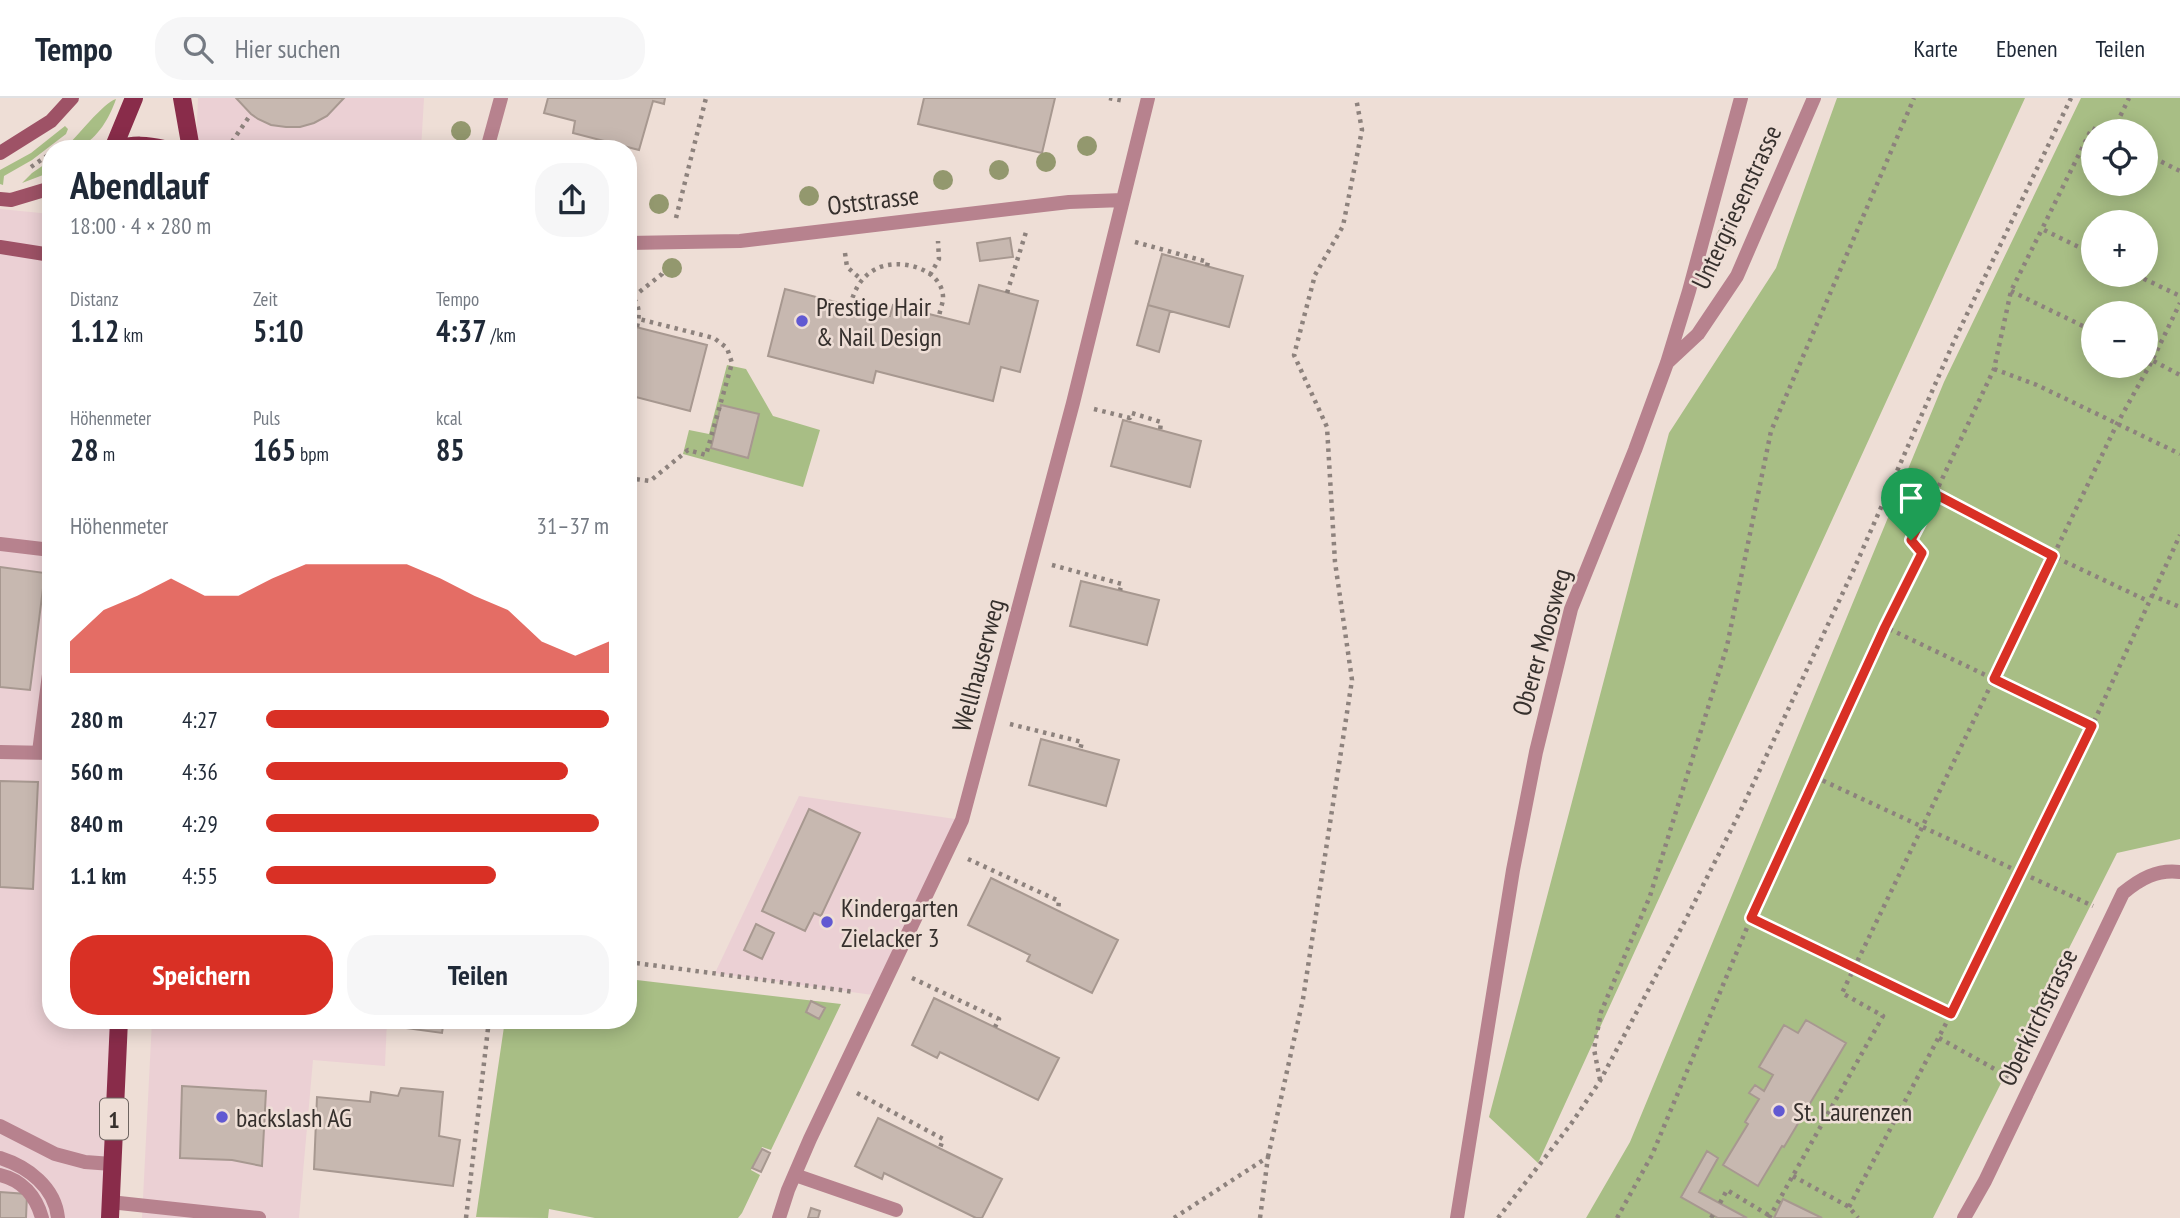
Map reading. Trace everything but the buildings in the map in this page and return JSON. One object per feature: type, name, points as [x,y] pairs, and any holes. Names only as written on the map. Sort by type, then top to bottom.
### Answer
[{"type":"main road","points":[[0,153],[51,121],[72,98]]},
{"type":"main road","points":[[118,140],[134,98]]},
{"type":"main road","points":[[182,98],[189,140]]},
{"type":"main road","points":[[0,199],[11,200],[42,191]]},
{"type":"main road","points":[[0,247],[42,254]]},
{"type":"main road","name":"1","points":[[110,1210],[119,1029]]},
{"type":"street","points":[[489,140],[501,98]]},
{"type":"street","name":"Wellhauserweg","points":[[779,1218],[810,1139],[962,820],[1073,403],[1149,98]]},
{"type":"street","name":"Oberer Moosweg","points":[[1457,1218],[1513,870],[1536,752],[1571,609],[1667,363],[1741,98]]},
{"type":"street","name":"Untergriesenstrasse","points":[[1667,363],[1699,334],[1737,276],[1814,98]]},
{"type":"street","name":"Oststrasse","points":[[637,243],[740,241],[1069,202],[1123,200]]},
{"type":"street","points":[[0,544],[42,549]]},
{"type":"street","points":[[0,752],[42,753]]},
{"type":"street","name":"Oberkirchstrasse","points":[[1965,1218],[2123,894],[2136,882],[2152,874],[2180,872]]},
{"type":"street","points":[[0,1126],[55,1154],[85,1162],[112,1164]]},
{"type":"street","points":[[0,1158],[20,1166],[39,1181],[52,1197],[58,1218]]},
{"type":"street","points":[[0,1175],[27,1190],[38,1204],[42,1218]]},
{"type":"street","points":[[795,1175],[896,1210]]},
{"type":"street","points":[[110,1210],[259,1218]]},
{"type":"path","points":[[676,219],[706,98]]},
{"type":"path","points":[[1109,98],[1124,101]]},
{"type":"path","points":[[1260,1218],[1268,1157],[1303,999],[1352,680],[1335,562],[1327,427],[1294,355],[1315,275],[1343,226],[1362,130],[1356,98]]},
{"type":"path","points":[[1600,1081],[1594,1049],[1601,1012],[1650,896],[1727,646],[1771,432],[1914,98]]},
{"type":"path","points":[[1498,1218],[1571,1124],[1600,1081],[1686,919],[1740,812],[1854,569],[1955,339],[2071,98]]},
{"type":"path","points":[[2119,119],[2130,98]]},
{"type":"path","points":[[233,140],[251,114]]},
{"type":"path","points":[[1617,1218],[1652,1155],[1751,918],[1885,627],[1922,553],[1911,540],[1994,369],[2011,291],[2081,150]]},
{"type":"path","points":[[2158,160],[2180,171]]},
{"type":"path","points":[[2042,229],[2081,248]]},
{"type":"path","points":[[1007,293],[1026,231]]},
{"type":"path","points":[[930,275],[939,259],[938,241]]},
{"type":"path","points":[[1150,246],[1208,262],[1207,266]]},
{"type":"path","points":[[845,252],[847,267],[862,280]]},
{"type":"path","points":[[637,291],[662,274],[668,263]]},
{"type":"path","points":[[850,306],[855,289],[873,270],[898,263],[930,275],[942,291],[939,317]]},
{"type":"path","points":[[2158,286],[2180,296]]},
{"type":"path","points":[[2011,291],[2081,325]]},
{"type":"path","points":[[637,303],[637,327]]},
{"type":"path","points":[[2158,349],[2180,303]]},
{"type":"path","points":[[637,479],[650,481],[688,450],[706,455],[732,363],[727,348],[714,338],[639,319]]},
{"type":"path","points":[[2158,364],[2180,375]]},
{"type":"path","points":[[1994,369],[2037,385],[2180,454]]},
{"type":"path","points":[[1720,1203],[1727,1189],[1770,1217],[1883,1016],[1842,993],[2117,424],[2143,378]]},
{"type":"path","points":[[1107,412],[1130,418],[1132,413],[1161,422],[1160,430]]},
{"type":"path","points":[[1935,494],[2053,556],[2148,601]]},
{"type":"path","points":[[1849,1207],[1939,1038],[2021,873],[2180,535]]},
{"type":"path","points":[[1064,567],[1122,584],[1120,590]]},
{"type":"path","points":[[2151,595],[2180,607]]},
{"type":"path","points":[[1885,627],[2092,726]]},
{"type":"path","points":[[1040,732],[1082,742],[1080,750]]},
{"type":"path","points":[[1815,777],[2113,915]]},
{"type":"path","points":[[980,864],[1059,901],[1058,911]]},
{"type":"path","points":[[1751,918],[1951,1014]]},
{"type":"path","points":[[637,963],[855,992]]},
{"type":"path","points":[[925,984],[999,1019],[995,1027]]},
{"type":"path","points":[[466,1218],[488,1029]]},
{"type":"path","points":[[1939,1038],[2029,1088]]},
{"type":"path","points":[[865,1097],[943,1139],[940,1148]]},
{"type":"path","points":[[1174,1218],[1268,1157]]},
{"type":"path","points":[[1793,1176],[1849,1207],[1857,1218]]},
{"type":"shaded area","points":[[198,98],[424,98],[422,140],[196,140]]},
{"type":"shaded area","points":[[0,209],[42,213],[42,1029],[112,1029],[104,1218],[0,1218]]},
{"type":"shaded area","name":"Kindergarten Zielacker 3","points":[[799,796],[962,820],[880,996],[715,973]]},
{"type":"shaded area","points":[[152,1029],[387,1029],[385,1066],[313,1060],[299,1218],[142,1218]]},
{"type":"green space","points":[[1837,98],[2025,98],[1538,1163],[1489,1117],[1669,433],[1776,268]]},
{"type":"green space","points":[[2081,98],[2180,98],[2180,839],[2117,853],[1933,1218],[1586,1218],[1630,1142],[1944,382]]},
{"type":"green space","points":[[116,99],[98,133],[90,140],[72,140],[97,113]]},
{"type":"green space","points":[[65,126],[68,129],[58,140],[47,140]]},
{"type":"green space","points":[[42,144],[42,152],[4,176],[3,185],[0,184],[0,170]]},
{"type":"green space","points":[[42,166],[42,175],[22,183]]},
{"type":"green space","points":[[727,365],[746,369],[773,416],[820,430],[803,487],[683,454],[689,430],[709,434]]},
{"type":"green space","points":[[637,980],[841,1004],[771,1150],[762,1147],[751,1170],[760,1175],[738,1218],[595,1218],[549,1209],[548,1218],[476,1217],[504,1029],[637,1029]]},
{"type":"place","name":"Prestige Hair & Nail Design","points":[[802,321]]},
{"type":"place","name":"Kindergarten Zielacker 3","points":[[827,922]]},
{"type":"place","name":"St. Laurenzen","points":[[1779,1111]]},
{"type":"place","name":"backslash AG","points":[[222,1117]]},
{"type":"route","points":[[1935,494],[2053,556],[1994,679],[2092,726],[1951,1014],[1751,918],[1885,627],[1922,553],[1911,540],[1935,494]]}]
